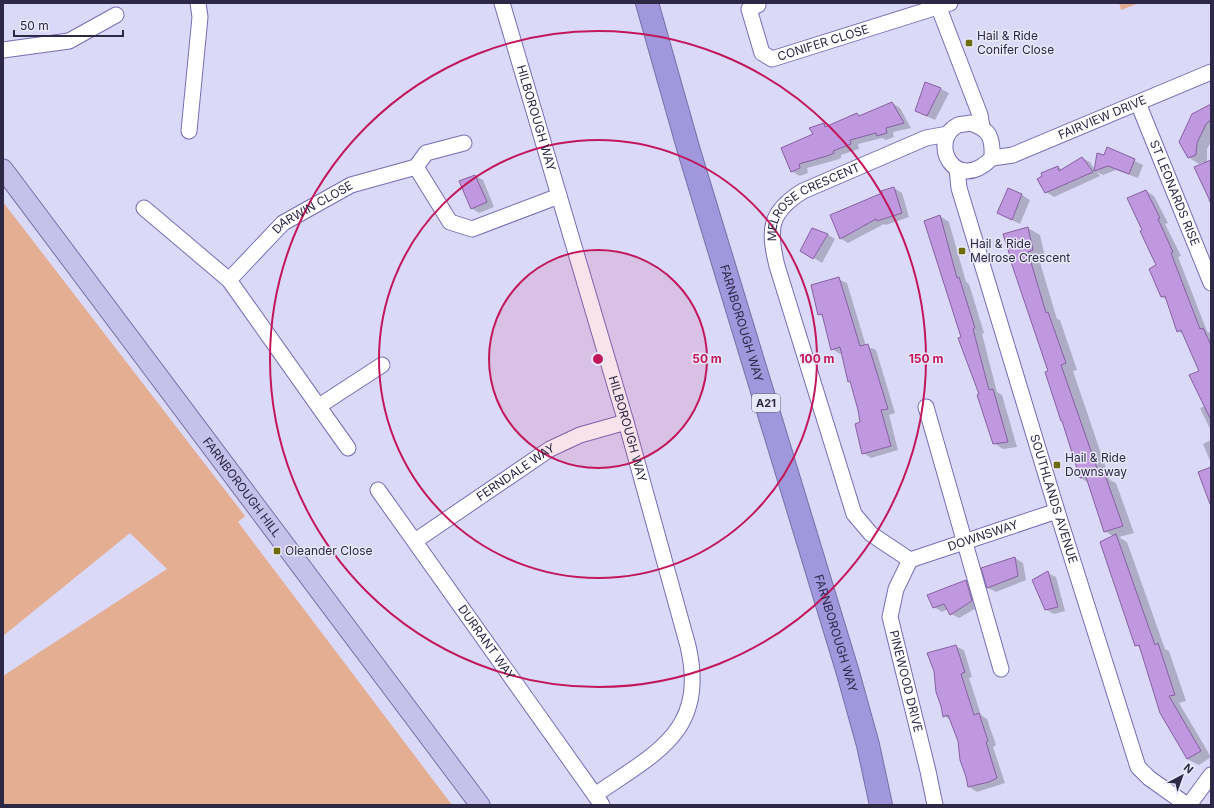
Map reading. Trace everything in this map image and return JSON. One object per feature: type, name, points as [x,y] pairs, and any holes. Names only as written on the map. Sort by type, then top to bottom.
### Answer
[{"type":"highway","name":"FARNBOROUGH WAY","points":[[647,3],[689,151],[852,687],[868,745],[881,805]]},
{"type":"main road","name":"FARNBOROUGH HILL","points":[[3,169],[480,805]]},
{"type":"street","points":[[189,131],[200,17],[198,3]]},
{"type":"street","name":"HILBOROUGH WAY","points":[[502,3],[626,422],[688,646],[693,671],[693,694],[684,719],[670,740],[598,800]]},
{"type":"street","points":[[942,4],[980,115],[982,127]]},
{"type":"street","name":"CONIFER CLOSE","points":[[758,5],[749,9],[762,53],[772,59],[942,4]]},
{"type":"street","points":[[3,50],[69,41],[116,15]]},
{"type":"street","name":"FAIRVIEW DRIVE","points":[[992,158],[1012,155],[1211,72]]},
{"type":"street","name":"ST LEONARDS RISE","points":[[1138,103],[1211,283]]},
{"type":"street","points":[[970,123],[982,127],[989,135],[993,146],[992,158],[982,168],[970,173],[957,170],[948,160],[944,147],[948,134],[958,125],[970,123]]},
{"type":"street","name":"MELROSE CRESCENT","points":[[910,560],[871,534],[854,514],[777,266],[771,240],[775,217],[788,200],[803,191],[926,138],[948,134]]},
{"type":"street","points":[[464,143],[426,153],[416,167],[450,222],[472,229],[559,196]]},
{"type":"street","name":"DARWIN CLOSE","points":[[229,280],[282,223],[351,185],[416,167]]},
{"type":"street","name":"SOUTHLANDS AVENUE","points":[[957,170],[959,188],[1057,512],[1138,767],[1149,778],[1186,804]]},
{"type":"street","points":[[144,208],[229,280],[348,448]]},
{"type":"street","points":[[319,406],[382,365]]},
{"type":"street","points":[[926,407],[966,542],[1001,669]]},
{"type":"street","name":"FERNDALE WAY","points":[[415,541],[550,449],[580,435],[626,422]]},
{"type":"street","name":"DURRANT WAY","points":[[378,490],[598,800]]},
{"type":"street","name":"DOWNSWAY","points":[[910,560],[1057,512]]},
{"type":"street","name":"PINEWOOD DRIVE","points":[[910,560],[896,589],[890,617],[935,805]]},
{"type":"street","points":[[1186,804],[1211,774]]},
{"type":"shaded area","points":[[1119,3],[1139,3],[1121,10]]},
{"type":"shaded area","points":[[3,202],[245,516],[238,522],[452,805],[3,805],[3,676],[167,569],[130,533],[3,636]]},
{"type":"building","points":[[925,82],[941,88],[927,116],[915,111]]},
{"type":"building","points":[[892,102],[904,123],[886,128],[887,133],[877,136],[876,133],[850,140],[851,144],[833,151],[834,153],[827,156],[799,164],[800,168],[791,172],[781,148],[813,134],[809,128],[824,123],[825,127],[857,113],[859,116]]},
{"type":"building","points":[[1211,104],[1211,120],[1206,124],[1197,143],[1196,155],[1188,158],[1179,142],[1192,114]]},
{"type":"building","points":[[1107,147],[1135,159],[1129,174],[1108,166],[1094,171],[1097,153],[1104,155]]},
{"type":"building","points":[[1082,157],[1093,172],[1045,193],[1037,179],[1042,176],[1041,173],[1058,166],[1059,171]]},
{"type":"building","points":[[1211,160],[1211,203],[1194,167]]},
{"type":"building","points":[[475,175],[487,202],[471,209],[459,181]]},
{"type":"building","points":[[894,187],[902,213],[877,221],[876,219],[840,239],[830,215],[882,193],[881,191]]},
{"type":"building","points":[[1008,188],[1022,194],[1012,220],[997,213]]},
{"type":"building","points":[[1146,190],[1160,218],[1158,219],[1173,252],[1171,253],[1200,329],[1203,328],[1211,345],[1211,420],[1189,375],[1199,371],[1181,330],[1177,332],[1165,296],[1161,297],[1149,269],[1156,265],[1127,198]]},
{"type":"building","points":[[940,215],[957,278],[959,277],[975,328],[973,329],[989,390],[993,389],[1008,442],[993,444],[977,395],[979,394],[958,338],[961,337],[924,221]]},
{"type":"building","points":[[1028,227],[1033,250],[1028,252],[1046,313],[1048,312],[1066,363],[1061,365],[1100,477],[1105,475],[1123,526],[1104,532],[1086,477],[1080,478],[1045,372],[1048,371],[1003,234]]},
{"type":"building","points":[[812,228],[828,234],[813,259],[800,251]]},
{"type":"building","points":[[839,277],[860,346],[868,344],[888,409],[881,410],[891,446],[862,454],[855,424],[860,422],[858,410],[850,381],[848,382],[840,347],[831,350],[822,314],[818,315],[811,285]]},
{"type":"building","points":[[1211,467],[1211,503],[1210,504],[1198,472]]},
{"type":"building","points":[[1116,534],[1155,645],[1158,643],[1175,695],[1169,696],[1201,751],[1187,759],[1160,713],[1139,645],[1135,646],[1100,542]]},
{"type":"building","points":[[1015,557],[1018,576],[987,588],[981,568]]},
{"type":"building","points":[[1048,571],[1058,607],[1045,610],[1032,580]]},
{"type":"building","points":[[966,580],[972,601],[950,615],[944,604],[933,608],[927,595]]},
{"type":"building","points":[[956,645],[965,672],[961,674],[974,715],[979,713],[988,741],[986,742],[997,778],[989,782],[968,787],[960,760],[958,741],[948,715],[943,717],[936,692],[934,671],[927,653]]},
{"type":"place","name":"Hail & Ride Conifer Close","points":[[969,43]]},
{"type":"place","name":"Hail & Ride Melrose Crescent","points":[[962,251]]},
{"type":"place","name":"Hail & Ride Downsway","points":[[1057,465]]},
{"type":"place","name":"Oleander Close","points":[[277,551]]}]
